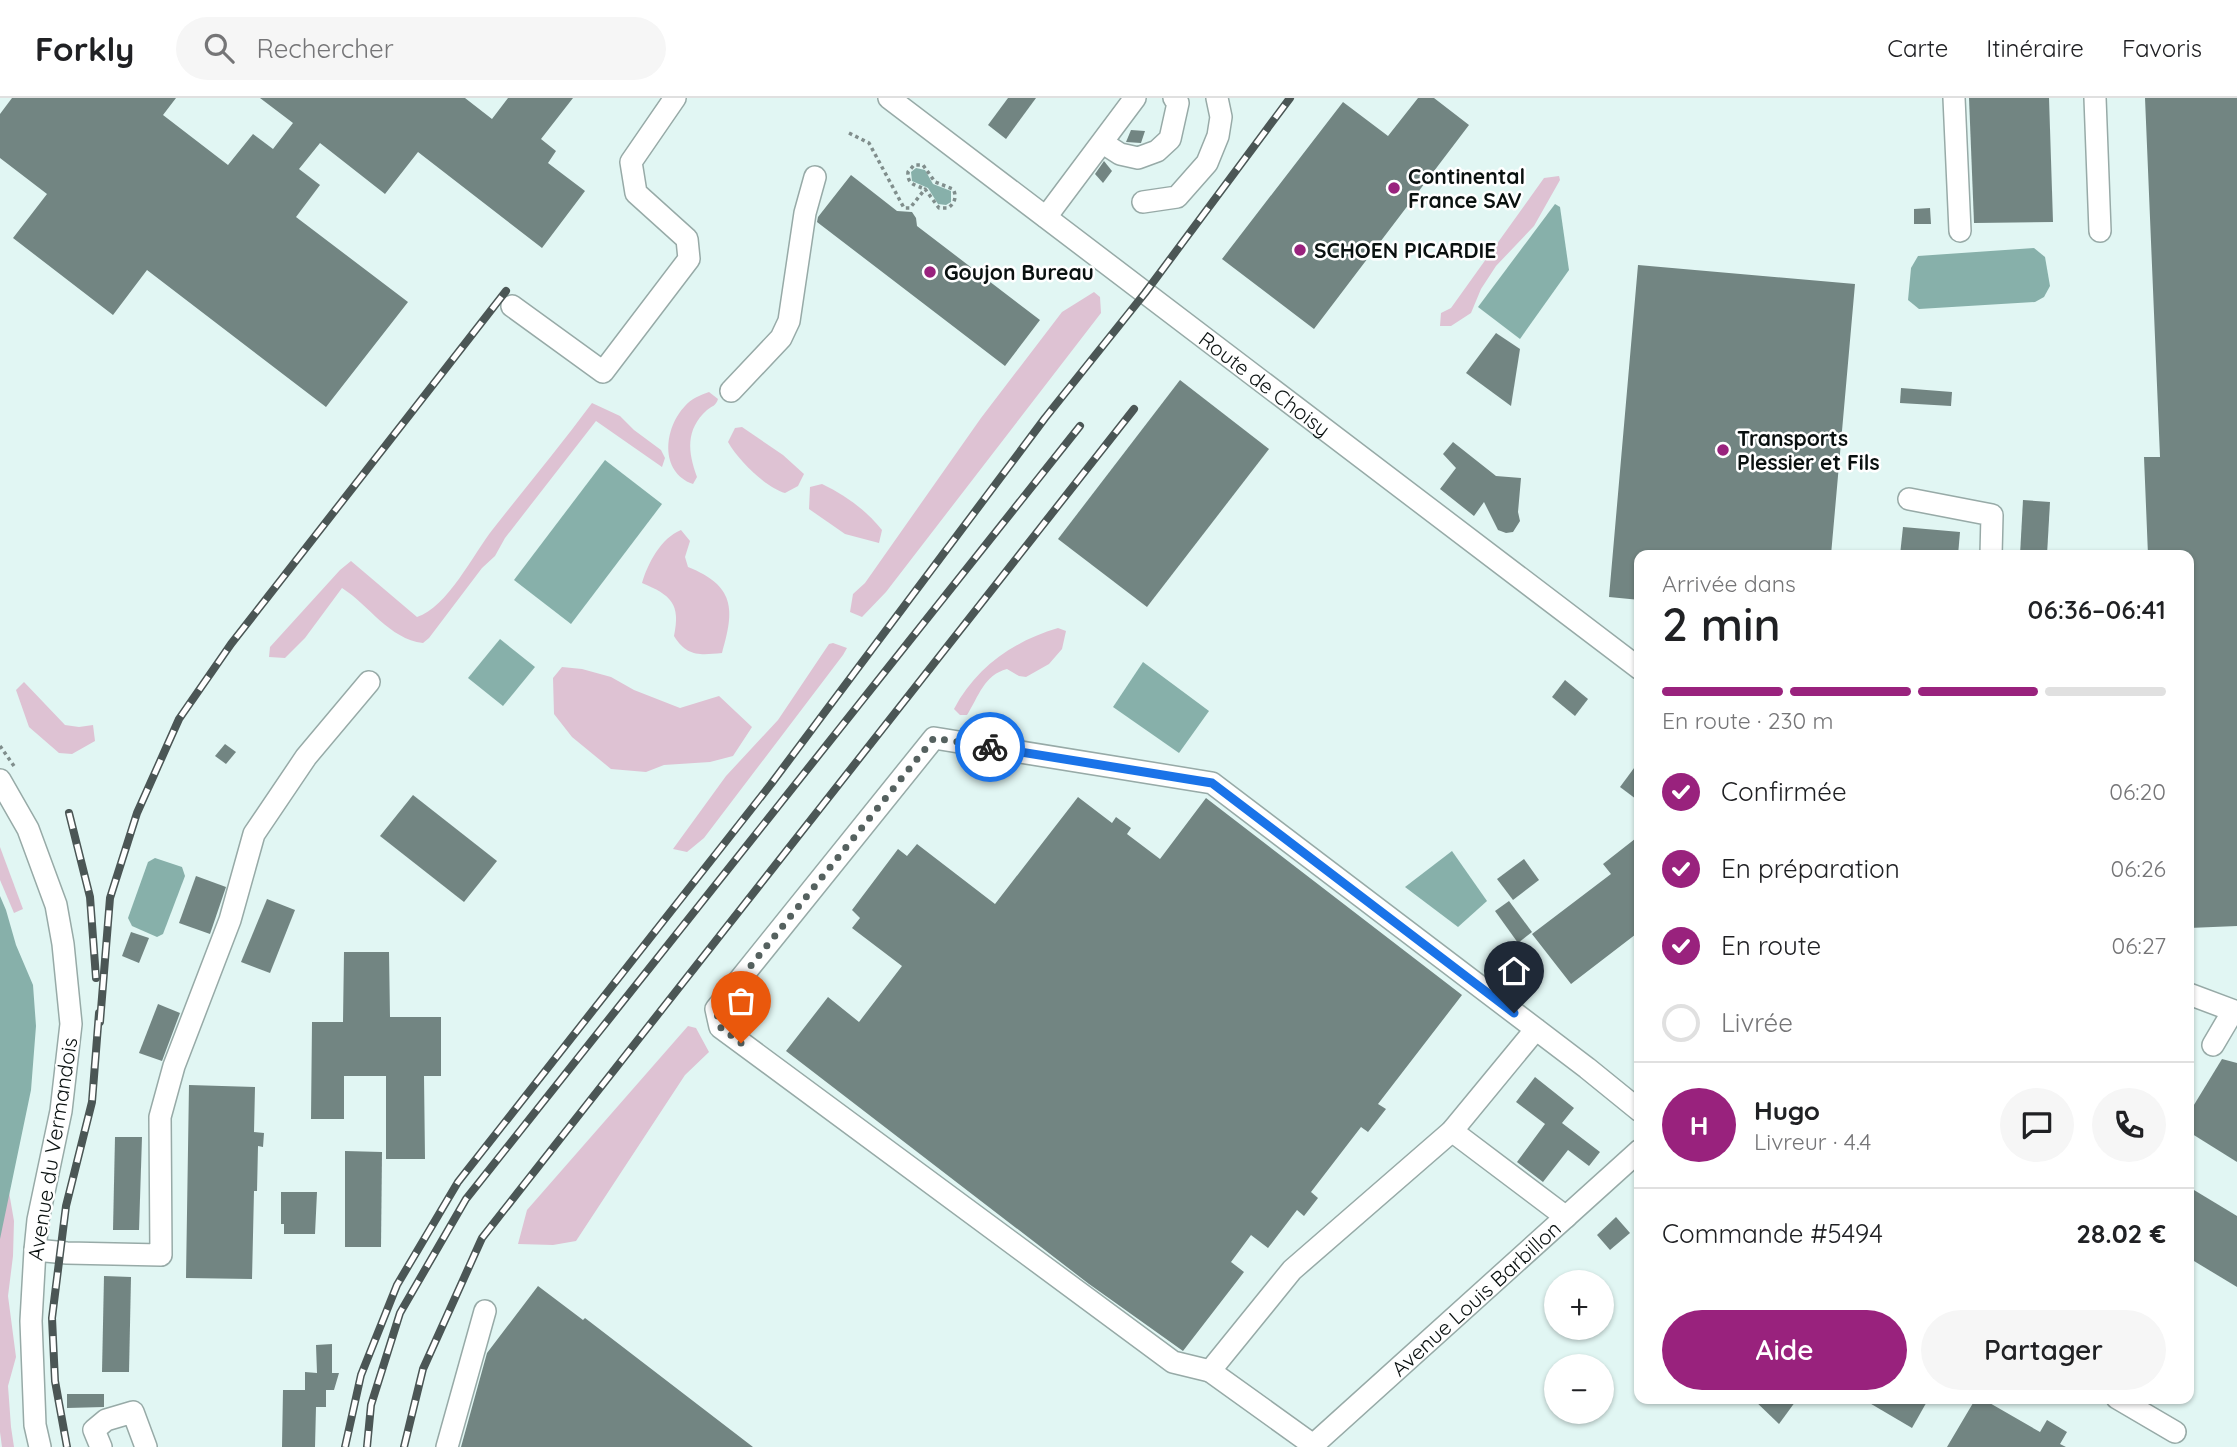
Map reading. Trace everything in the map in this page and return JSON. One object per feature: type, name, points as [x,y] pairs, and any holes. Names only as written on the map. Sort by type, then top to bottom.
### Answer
[{"type":"street","points":[[512,306],[603,372],[689,259],[687,239],[636,193],[631,162],[675,98]]},
{"type":"street","name":"Route de Choisy","points":[[889,98],[1634,664]]},
{"type":"street","points":[[1046,217],[1135,98]]},
{"type":"street","points":[[1103,143],[1120,154],[1138,158],[1157,150],[1170,139],[1178,103],[1174,98]]},
{"type":"street","points":[[1143,202],[1177,197],[1207,163],[1218,135],[1221,117],[1217,98]]},
{"type":"street","points":[[1955,98],[1959,231]]},
{"type":"street","points":[[2095,98],[2100,231]]},
{"type":"street","points":[[731,391],[781,338],[789,321],[805,213],[815,177]]},
{"type":"street","points":[[1909,499],[1992,514],[1991,550]]},
{"type":"street","points":[[35,1250],[161,1255],[160,1117],[174,1066],[230,920],[254,834],[306,757],[369,682]]},
{"type":"street","points":[[1312,1446],[1210,1371],[1173,1362],[720,1027],[716,1009],[934,738],[1212,783],[1634,1106]]},
{"type":"street","name":"Avenue du Vermandois","points":[[0,780],[27,829],[56,905],[71,1024],[61,1111],[38,1220],[35,1250],[31,1321],[35,1425],[40,1447]]},
{"type":"street","points":[[2194,996],[2235,1012],[2213,1045]]},
{"type":"street","points":[[1210,1371],[1292,1270],[1452,1132],[1536,1029]]},
{"type":"street","points":[[1452,1132],[1566,1217]]},
{"type":"street","name":"Avenue Louis Barbillon","points":[[1312,1446],[1634,1155]]},
{"type":"street","points":[[447,1447],[485,1311]]},
{"type":"street","points":[[2127,1404],[2175,1432]]},
{"type":"street","points":[[101,1447],[94,1430],[106,1420],[133,1412],[146,1447]]},
{"type":"path","points":[[849,133],[869,143],[904,208],[909,208],[925,189]]},
{"type":"path","points":[[923,165],[935,182],[953,188],[954,202],[948,208],[939,208],[925,189],[912,184],[908,179],[908,172],[914,166],[923,165]]},
{"type":"shaded area","points":[[916,168],[925,170],[933,184],[951,191],[951,202],[946,205],[938,204],[928,188],[912,181],[911,172]]},
{"type":"shaded area","points":[[1559,176],[1560,180],[1534,226],[1496,266],[1481,289],[1471,313],[1451,326],[1440,326],[1441,313],[1451,308],[1544,178]]},
{"type":"shaded area","points":[[1555,204],[1560,207],[1569,270],[1520,339],[1478,307]]},
{"type":"shaded area","points":[[2034,248],[2045,257],[2050,286],[2044,297],[2035,302],[1919,309],[1908,300],[1911,268],[1918,256]]},
{"type":"shaded area","points":[[1094,292],[1100,297],[1101,313],[886,592],[862,617],[850,612],[853,594],[865,583],[981,418],[1062,312]]},
{"type":"shaded area","points":[[709,392],[718,399],[695,425],[690,442],[697,477],[693,484],[674,470],[668,449],[669,437],[685,406]]},
{"type":"shaded area","points":[[592,403],[620,416],[661,450],[665,458],[662,467],[596,421],[505,538],[495,556],[482,568],[423,643],[400,635],[342,588],[305,638],[285,658],[269,657],[270,647],[351,561],[417,617],[428,612],[449,592],[493,529]]},
{"type":"shaded area","points":[[742,427],[783,455],[804,474],[798,486],[785,493],[777,490],[745,464],[728,442],[735,428]]},
{"type":"shaded area","points":[[605,460],[662,504],[571,624],[514,580]]},
{"type":"shaded area","points":[[822,484],[854,503],[875,522],[882,530],[879,543],[845,534],[809,509],[810,487]]},
{"type":"shaded area","points":[[681,530],[690,541],[685,557],[688,567],[715,582],[727,601],[729,624],[722,653],[701,654],[684,648],[674,636],[676,616],[672,602],[642,583],[656,552],[667,539]]},
{"type":"shaded area","points":[[1058,628],[1066,631],[1062,649],[1049,664],[1026,677],[1007,669],[999,672],[987,681],[967,715],[960,715],[954,709],[973,680],[985,668],[1026,640]]},
{"type":"shaded area","points":[[500,639],[535,667],[503,706],[468,678]]},
{"type":"shaded area","points":[[829,644],[847,648],[843,655],[704,838],[687,852],[673,849],[726,776],[778,720]]},
{"type":"shaded area","points":[[1143,662],[1209,711],[1179,753],[1113,707]]},
{"type":"shaded area","points":[[562,667],[611,677],[634,690],[680,708],[719,696],[752,727],[733,756],[710,762],[664,765],[646,772],[611,769],[572,737],[554,714],[553,678]]},
{"type":"shaded area","points":[[24,682],[65,725],[93,725],[95,741],[72,754],[59,753],[29,727],[16,690]]},
{"type":"shaded area","points":[[0,847],[23,909],[14,913],[0,880]]},
{"type":"shaded area","points":[[1452,851],[1487,901],[1458,927],[1405,887]]},
{"type":"shaded area","points":[[155,858],[182,867],[185,876],[163,934],[157,937],[132,926],[128,918],[148,862]]},
{"type":"shaded area","points":[[0,896],[33,985],[36,1026],[31,1090],[0,1239]]},
{"type":"shaded area","points":[[688,1026],[696,1028],[709,1052],[685,1075],[576,1241],[553,1245],[518,1244],[527,1210]]},
{"type":"shaded area","points":[[9,1192],[14,1221],[8,1296],[16,1357],[8,1386],[14,1447],[2,1447],[0,1204]]},
{"type":"building","points":[[12,98],[176,98],[163,115],[228,165],[253,134],[273,149],[293,123],[260,98],[465,98],[492,119],[508,98],[573,98],[541,139],[556,151],[548,163],[585,191],[542,248],[418,152],[385,194],[320,143],[299,169],[320,185],[296,217],[408,302],[326,407],[147,270],[113,315],[13,238],[47,194],[0,158],[0,114]]},
{"type":"building","points":[[1008,98],[1036,98],[1006,139],[988,125]]},
{"type":"building","points":[[1418,98],[1434,98],[1469,125],[1314,329],[1222,259],[1343,102],[1388,136]]},
{"type":"building","points":[[1969,98],[2049,98],[2053,222],[1974,223]]},
{"type":"building","points":[[2145,98],[2237,98],[2237,926],[2194,928],[2194,550],[2148,550],[2144,457],[2160,457]]},
{"type":"building","points":[[1131,130],[1145,131],[1141,143],[1126,142]]},
{"type":"building","points":[[1104,161],[1112,171],[1103,183],[1095,174]]},
{"type":"building","points":[[851,175],[897,211],[912,212],[917,226],[1040,320],[1005,366],[817,222],[818,217]]},
{"type":"building","points":[[1930,208],[1931,224],[1914,224],[1914,209]]},
{"type":"building","points":[[1638,265],[1855,284],[1831,550],[1634,550],[1634,599],[1609,597]]},
{"type":"building","points":[[1496,333],[1520,349],[1511,406],[1466,373]]},
{"type":"building","points":[[1180,380],[1269,449],[1147,607],[1058,539]]},
{"type":"building","points":[[1901,388],[1952,392],[1951,406],[1900,403]]},
{"type":"building","points":[[1453,442],[1496,476],[1521,478],[1518,512],[1520,521],[1513,532],[1498,530],[1484,502],[1474,516],[1440,489],[1456,468],[1443,454]]},
{"type":"building","points":[[2023,500],[2050,502],[2047,550],[2020,550]]},
{"type":"building","points":[[1903,527],[1960,532],[1958,550],[1901,550]]},
{"type":"building","points":[[1565,680],[1588,699],[1575,716],[1552,697]]},
{"type":"building","points":[[225,744],[236,752],[226,764],[215,756]]},
{"type":"building","points":[[1634,768],[1634,798],[1620,787]]},
{"type":"building","points":[[413,795],[497,861],[464,902],[380,836]]},
{"type":"building","points":[[1078,797],[1112,823],[1116,817],[1131,828],[1127,834],[1160,859],[1206,798],[1462,995],[1378,1104],[1386,1109],[1368,1132],[1361,1127],[1311,1192],[1318,1198],[1304,1216],[1297,1210],[1268,1248],[1251,1235],[1231,1262],[1244,1272],[1183,1351],[1089,1284],[786,1051],[828,997],[859,1022],[902,966],[852,928],[860,918],[852,910],[898,849],[907,856],[917,844],[995,904]]},
{"type":"building","points":[[1634,840],[1634,936],[1571,984],[1532,934],[1611,874],[1603,864]]},
{"type":"building","points":[[1524,859],[1539,880],[1513,900],[1497,879]]},
{"type":"building","points":[[196,876],[226,887],[210,934],[179,923]]},
{"type":"building","points":[[267,899],[295,910],[270,973],[241,962]]},
{"type":"building","points":[[1509,901],[1532,932],[1518,943],[1495,911]]},
{"type":"building","points":[[131,932],[149,938],[139,963],[122,956]]},
{"type":"building","points":[[344,952],[389,952],[390,1017],[441,1017],[441,1076],[424,1076],[425,1159],[386,1159],[386,1076],[344,1076],[344,1119],[311,1119],[312,1022],[343,1022]]},
{"type":"building","points":[[158,1004],[180,1013],[162,1061],[139,1053]]},
{"type":"building","points":[[2222,1059],[2237,1063],[2237,1162],[2194,1135],[2194,1105]]},
{"type":"building","points":[[1535,1077],[1574,1108],[1562,1123],[1600,1152],[1589,1166],[1568,1150],[1543,1182],[1517,1162],[1545,1124],[1516,1102]]},
{"type":"building","points":[[189,1085],[255,1087],[254,1132],[264,1133],[263,1147],[258,1146],[257,1191],[254,1191],[252,1279],[186,1278]]},
{"type":"building","points":[[115,1137],[142,1137],[139,1230],[113,1230]]},
{"type":"building","points":[[345,1151],[382,1152],[381,1247],[345,1247]]},
{"type":"building","points":[[2194,1190],[2237,1216],[2237,1287],[2194,1261]]},
{"type":"building","points":[[281,1192],[317,1192],[315,1234],[284,1234],[284,1224],[281,1224]]},
{"type":"building","points":[[1616,1217],[1630,1233],[1610,1250],[1597,1235]]},
{"type":"building","points":[[104,1276],[131,1277],[129,1372],[102,1372]]},
{"type":"building","points":[[538,1286],[583,1320],[585,1318],[753,1447],[461,1447],[487,1353]]},
{"type":"building","points":[[332,1344],[332,1373],[339,1373],[334,1390],[326,1390],[326,1407],[316,1407],[315,1447],[282,1447],[283,1390],[305,1390],[305,1372],[317,1373],[316,1345]]},
{"type":"building","points":[[67,1394],[104,1394],[104,1407],[67,1408]]},
{"type":"building","points":[[1758,1404],[1794,1404],[1779,1424]]},
{"type":"building","points":[[1871,1404],[1926,1404],[1912,1428]]},
{"type":"building","points":[[1972,1404],[1991,1404],[2040,1432],[2047,1420],[2067,1432],[2060,1444],[2066,1447],[1947,1447]]},
{"type":"railway","points":[[345,1447],[361,1375],[397,1285],[458,1182],[771,784],[1045,418],[1145,293],[1290,98]]},
{"type":"railway","points":[[100,1022],[110,898],[137,813],[179,719],[231,644],[506,291]]},
{"type":"railway","points":[[404,1447],[423,1369],[482,1238],[1134,409]]},
{"type":"railway","points":[[367,1447],[371,1405],[400,1313],[466,1199],[1080,426]]},
{"type":"railway","points":[[69,813],[90,897],[96,978]]},
{"type":"railway","points":[[67,1447],[55,1381],[52,1318],[66,1206],[92,1102],[99,1013]]},
{"type":"way so far","points":[[741,1043],[720,1027],[716,1009],[934,738],[990,747]]},
{"type":"place","name":"Continental France SAV","points":[[1394,188]]},
{"type":"place","name":"SCHOEN PICARDIE","points":[[1300,250]]},
{"type":"place","name":"Goujon Bureau","points":[[930,272]]},
{"type":"place","name":"Transports Plessier et Fils","points":[[1723,450]]},
{"type":"route","points":[[990,747],[1212,783],[1514,1013]]}]
